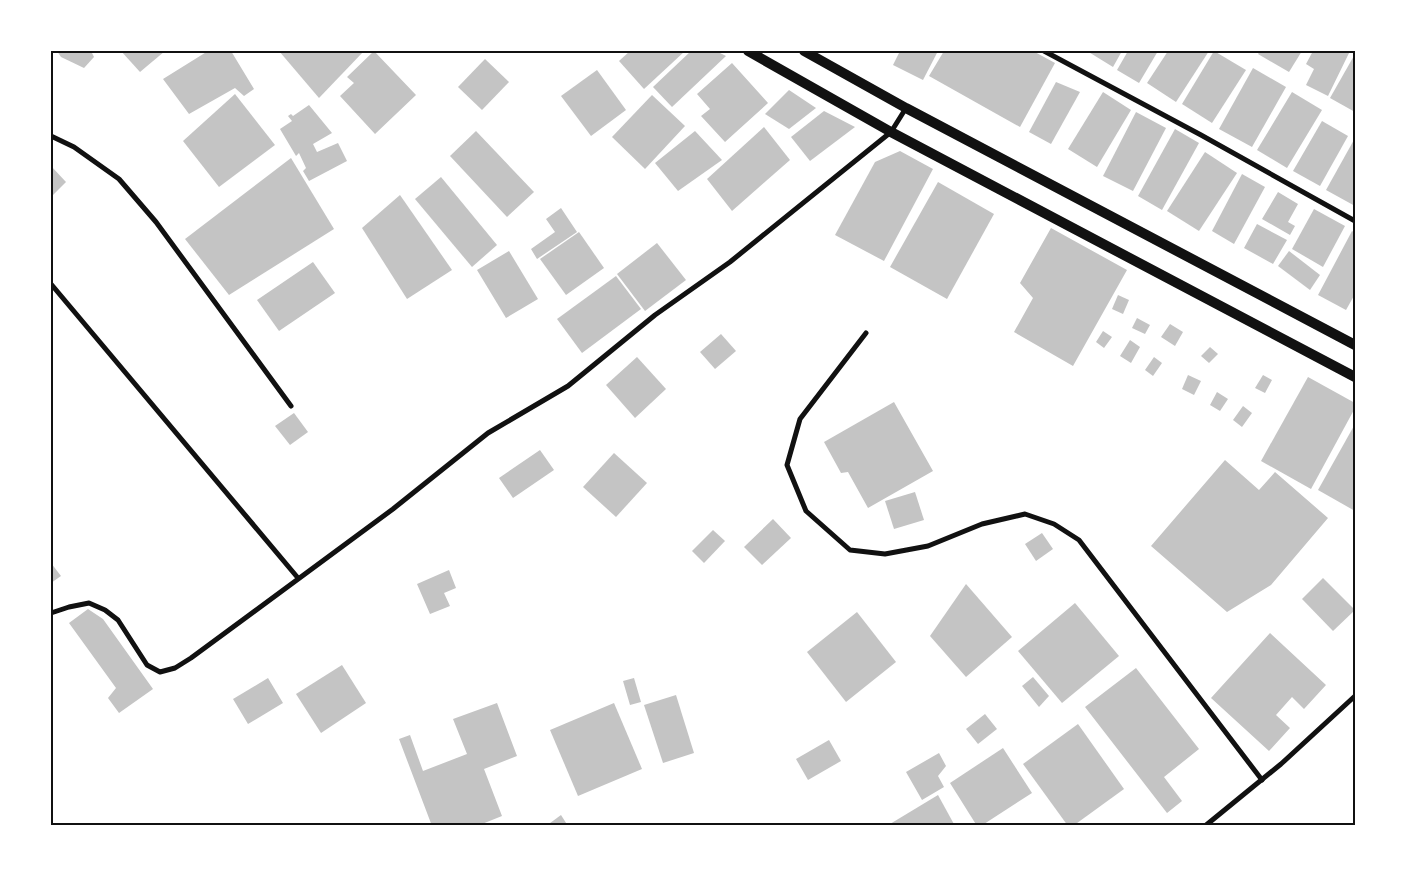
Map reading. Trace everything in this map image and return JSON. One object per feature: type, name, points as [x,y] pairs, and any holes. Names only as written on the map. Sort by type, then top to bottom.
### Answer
[{"type":"main road","points":[[748,51],[891,132],[1355,377]]},
{"type":"main road","points":[[804,51],[906,108],[1355,345]]},
{"type":"street","points":[[1044,51],[1355,220]]},
{"type":"street","points":[[51,613],[89,603],[105,610],[118,620],[147,665],[160,672],[175,668],[394,509],[488,433],[568,386],[656,315],[730,262],[891,132],[906,108]]},
{"type":"street","points":[[51,136],[74,146],[119,179],[150,214],[291,406]]},
{"type":"street","points":[[51,284],[298,578]]},
{"type":"street","points":[[866,333],[800,419],[787,465],[806,511],[850,550],[885,554],[928,546],[982,524],[1025,514],[1054,524],[1078,540],[1262,780]]},
{"type":"street","points":[[1205,826],[1262,780],[1355,696]]},
{"type":"building","points":[[57,51],[91,51],[94,57],[84,68],[61,57]]},
{"type":"building","points":[[121,51],[165,51],[140,72]]},
{"type":"building","points":[[208,51],[231,51],[254,89],[244,96],[235,88],[189,114],[163,79]]},
{"type":"building","points":[[279,51],[364,51],[319,98]]},
{"type":"building","points":[[374,51],[416,95],[375,134],[340,96],[354,83],[347,77]]},
{"type":"building","points":[[630,51],[685,51],[644,89],[619,61]]},
{"type":"building","points":[[691,51],[716,51],[726,56],[672,107],[653,87]]},
{"type":"building","points":[[900,51],[938,51],[923,80],[893,65]]},
{"type":"building","points":[[944,51],[1033,51],[1055,63],[1020,127],[929,76]]},
{"type":"building","points":[[1087,51],[1122,51],[1113,67]]},
{"type":"building","points":[[1128,51],[1158,51],[1139,83],[1117,70]]},
{"type":"building","points":[[1168,51],[1209,51],[1176,102],[1147,83]]},
{"type":"building","points":[[1214,51],[1246,70],[1212,123],[1182,104]]},
{"type":"building","points":[[1260,51],[1302,51],[1289,72],[1258,54]]},
{"type":"building","points":[[1313,51],[1350,51],[1328,96],[1306,85],[1314,69],[1306,64]]},
{"type":"building","points":[[1355,54],[1355,112],[1330,98]]},
{"type":"building","points":[[485,59],[509,82],[482,110],[458,87]]},
{"type":"building","points":[[732,63],[768,103],[725,142],[701,116],[710,109],[697,94]]},
{"type":"building","points":[[1253,68],[1286,87],[1252,147],[1219,129]]},
{"type":"building","points":[[597,70],[626,110],[591,136],[561,96]]},
{"type":"building","points":[[1056,82],[1080,92],[1051,144],[1029,132]]},
{"type":"building","points":[[789,90],[816,108],[789,129],[765,114]]},
{"type":"building","points":[[1103,92],[1131,110],[1097,167],[1068,149]]},
{"type":"building","points":[[1292,92],[1322,110],[1287,168],[1257,150]]},
{"type":"building","points":[[235,94],[275,145],[219,187],[183,141]]},
{"type":"building","points":[[652,95],[685,126],[645,169],[612,137]]},
{"type":"building","points":[[309,105],[332,133],[313,144],[317,152],[338,143],[347,161],[309,181],[303,171],[306,168],[299,153],[296,156],[280,129],[292,121],[288,116],[291,114],[293,116]]},
{"type":"building","points":[[824,111],[855,127],[810,161],[791,137]]},
{"type":"building","points":[[1136,112],[1166,128],[1133,191],[1103,176]]},
{"type":"building","points":[[1322,121],[1348,136],[1320,186],[1293,171]]},
{"type":"building","points":[[764,127],[790,160],[732,211],[707,179]]},
{"type":"building","points":[[1175,129],[1199,143],[1162,210],[1138,196]]},
{"type":"building","points":[[476,131],[534,192],[507,217],[450,156]]},
{"type":"building","points":[[695,131],[722,160],[678,191],[655,163]]},
{"type":"building","points":[[1355,138],[1355,206],[1326,190]]},
{"type":"building","points":[[900,151],[933,169],[884,261],[835,235],[875,162]]},
{"type":"building","points":[[1205,152],[1237,173],[1199,231],[1167,211]]},
{"type":"building","points":[[291,158],[334,229],[229,295],[185,239]]},
{"type":"building","points":[[51,166],[66,182],[51,197]]},
{"type":"building","points":[[1242,174],[1265,187],[1234,244],[1212,231]]},
{"type":"building","points":[[441,177],[497,245],[472,267],[415,199]]},
{"type":"building","points":[[938,182],[994,214],[947,299],[890,267]]},
{"type":"building","points":[[1278,192],[1298,204],[1288,222],[1295,226],[1290,235],[1262,219]]},
{"type":"building","points":[[400,195],[452,270],[407,299],[362,228]]},
{"type":"building","points":[[561,208],[577,232],[537,259],[531,249],[555,232],[546,219]]},
{"type":"building","points":[[1314,209],[1345,226],[1323,267],[1292,249]]},
{"type":"building","points":[[1257,224],[1287,240],[1273,264],[1244,248]]},
{"type":"building","points":[[1051,228],[1127,270],[1073,366],[1014,332],[1033,298],[1020,283]]},
{"type":"building","points":[[1352,231],[1355,233],[1355,294],[1346,310],[1318,295]]},
{"type":"building","points":[[579,232],[604,268],[566,295],[540,259]]},
{"type":"building","points":[[657,243],[686,280],[645,311],[617,274]]},
{"type":"building","points":[[509,251],[538,299],[506,318],[477,270]]},
{"type":"building","points":[[1289,251],[1320,275],[1310,290],[1278,266]]},
{"type":"building","points":[[313,262],[335,293],[279,331],[257,300]]},
{"type":"building","points":[[616,276],[641,309],[582,353],[557,319]]},
{"type":"building","points":[[1118,295],[1129,300],[1123,314],[1112,309]]},
{"type":"building","points":[[1137,318],[1150,325],[1145,334],[1132,328]]},
{"type":"building","points":[[1170,324],[1183,332],[1175,346],[1161,337]]},
{"type":"building","points":[[1103,331],[1112,337],[1104,348],[1096,342]]},
{"type":"building","points":[[721,334],[736,351],[715,369],[700,352]]},
{"type":"building","points":[[1130,340],[1140,347],[1131,363],[1120,356]]},
{"type":"building","points":[[1210,347],[1218,354],[1209,363],[1201,356]]},
{"type":"building","points":[[637,357],[666,389],[635,418],[606,385]]},
{"type":"building","points":[[1154,357],[1162,363],[1153,376],[1145,370]]},
{"type":"building","points":[[1188,375],[1201,381],[1194,395],[1182,389]]},
{"type":"building","points":[[1263,375],[1272,380],[1265,393],[1255,388]]},
{"type":"building","points":[[1308,377],[1355,403],[1355,408],[1311,489],[1261,461]]},
{"type":"building","points":[[1217,392],[1228,399],[1220,411],[1210,405]]},
{"type":"building","points":[[894,402],[933,471],[868,508],[848,472],[841,473],[824,442]]},
{"type":"building","points":[[1243,406],[1252,413],[1242,427],[1233,420]]},
{"type":"building","points":[[294,413],[308,432],[290,445],[275,426]]},
{"type":"building","points":[[1355,424],[1355,511],[1318,490]]},
{"type":"building","points":[[540,450],[554,470],[513,498],[499,478]]},
{"type":"building","points":[[614,453],[647,483],[616,517],[583,487]]},
{"type":"building","points":[[1225,460],[1259,490],[1275,472],[1328,518],[1271,585],[1227,612],[1151,546]]},
{"type":"building","points":[[915,492],[924,520],[894,529],[885,501]]},
{"type":"building","points":[[773,519],[791,538],[762,565],[744,547]]},
{"type":"building","points":[[713,530],[725,541],[704,563],[692,551]]},
{"type":"building","points":[[1042,533],[1053,549],[1036,561],[1025,544]]},
{"type":"building","points":[[51,563],[61,576],[51,583]]},
{"type":"building","points":[[449,570],[456,588],[444,593],[450,606],[430,614],[417,584]]},
{"type":"building","points":[[1323,578],[1355,610],[1333,631],[1302,599]]},
{"type":"building","points":[[966,584],[1012,637],[966,677],[930,636]]},
{"type":"building","points":[[1075,603],[1119,656],[1062,703],[1018,651]]},
{"type":"building","points":[[88,609],[103,619],[153,689],[119,713],[108,698],[116,688],[69,623]]},
{"type":"building","points":[[857,612],[896,662],[846,702],[807,652]]},
{"type":"building","points":[[1270,633],[1326,685],[1304,709],[1292,697],[1276,715],[1290,728],[1269,751],[1211,698]]},
{"type":"building","points":[[342,665],[366,703],[321,733],[296,694]]},
{"type":"building","points":[[1136,668],[1199,749],[1164,777],[1182,801],[1167,813],[1085,707]]},
{"type":"building","points":[[1033,677],[1049,696],[1039,707],[1022,686]]},
{"type":"building","points":[[268,678],[283,703],[248,724],[233,699]]},
{"type":"building","points":[[634,678],[641,702],[630,705],[623,681]]},
{"type":"building","points":[[676,695],[694,753],[663,763],[644,705]]},
{"type":"building","points":[[497,703],[517,756],[484,769],[502,816],[477,826],[432,826],[399,739],[410,735],[423,771],[467,754],[453,719]]},
{"type":"building","points":[[614,703],[642,769],[578,796],[550,730]]},
{"type":"building","points":[[985,714],[997,729],[978,744],[966,729]]},
{"type":"building","points":[[1078,724],[1124,789],[1073,826],[1068,826],[1023,764]]},
{"type":"building","points":[[829,740],[841,761],[808,780],[796,759]]},
{"type":"building","points":[[1003,748],[1032,793],[981,826],[977,826],[950,783]]},
{"type":"building","points":[[939,753],[946,766],[938,776],[944,787],[922,800],[906,772]]},
{"type":"building","points":[[938,795],[955,826],[892,826],[890,824]]},
{"type":"building","points":[[561,815],[568,826],[546,826]]}]
